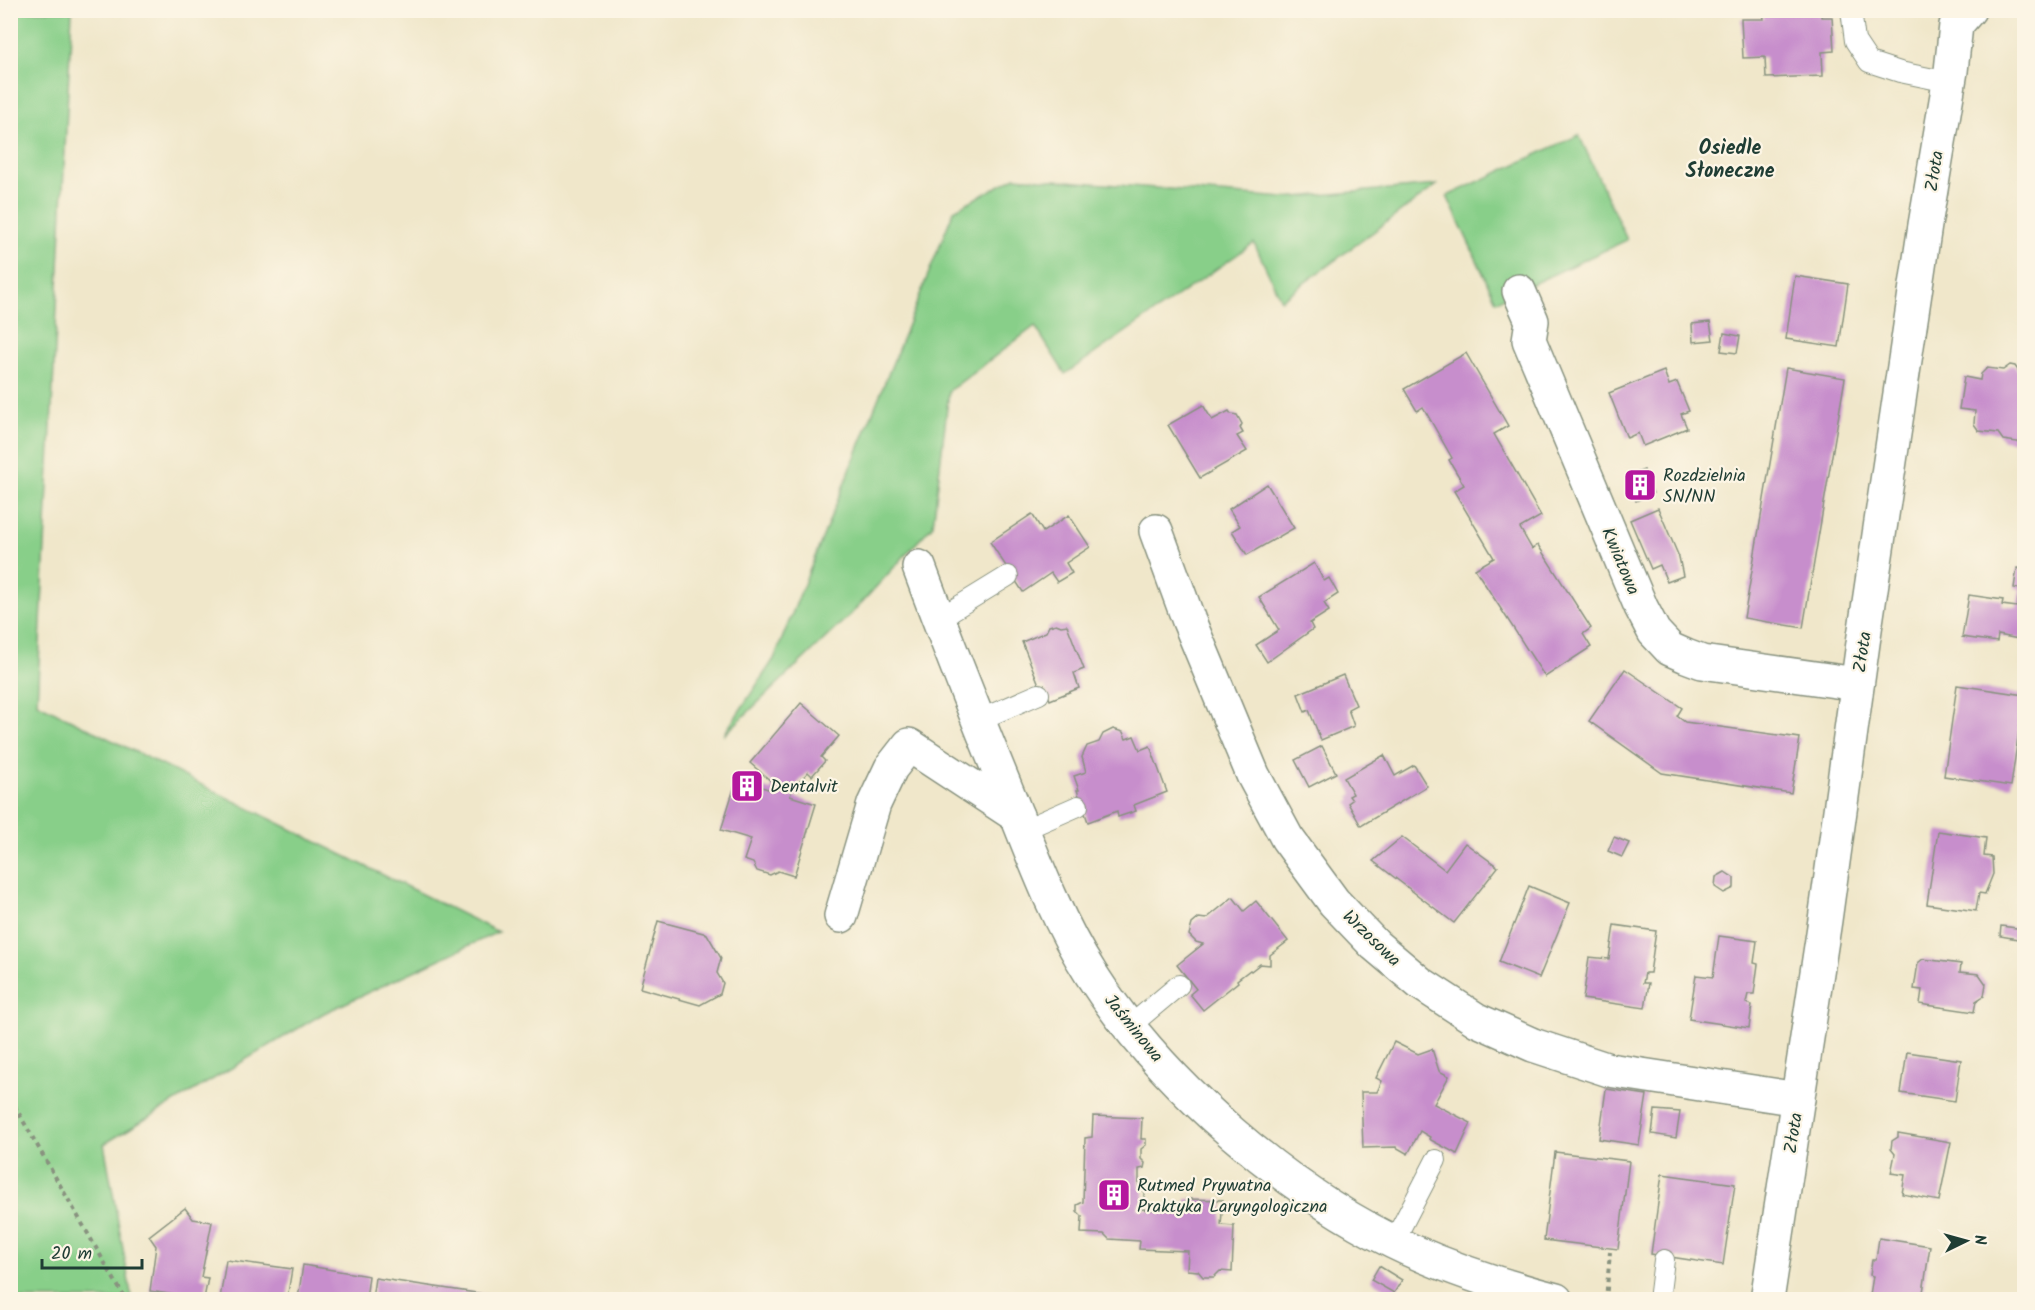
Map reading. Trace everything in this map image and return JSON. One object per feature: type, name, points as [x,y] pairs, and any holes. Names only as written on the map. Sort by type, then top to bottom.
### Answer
[{"type":"street","name":"Złota","points":[[1767,1299],[1923,237],[1951,70],[1957,15]]},
{"type":"street","name":"Kwiatowa","points":[[1519,291],[1532,321],[1529,340],[1636,596],[1654,632],[1670,649],[1702,662],[1857,684]]},
{"type":"street","name":"Wrzosowa","points":[[1156,531],[1189,621],[1254,775],[1287,838],[1334,902],[1375,945],[1420,983],[1477,1020],[1533,1046],[1609,1070],[1798,1099]]},
{"type":"street","name":"Jaśminowa","points":[[919,567],[1020,823],[1070,935],[1091,974],[1130,1026],[1185,1090],[1288,1176],[1341,1214],[1410,1250],[1499,1285],[1556,1299]]},
{"type":"street","points":[[841,916],[874,804],[891,768],[909,746],[1020,823]]},
{"type":"lane","points":[[1851,10],[1855,41],[1869,62],[1900,72],[1948,82]]},
{"type":"lane","points":[[938,619],[1008,576]]},
{"type":"lane","points":[[979,720],[1039,693]]},
{"type":"lane","points":[[1020,823],[1078,806]]},
{"type":"lane","points":[[1130,1026],[1179,985]]},
{"type":"lane","points":[[1394,1241],[1436,1160]]},
{"type":"lane","points":[[1659,1299],[1664,1260]]},
{"type":"path","points":[[10,1098],[126,1299]]},
{"type":"path","points":[[1606,1299],[1610,1252]]},
{"type":"green space","points":[[10,11],[72,11],[37,703],[498,932],[324,1013],[104,1144],[132,1299],[11,1299]]},
{"type":"green space","points":[[1579,135],[1627,240],[1496,301],[1447,196]]},
{"type":"green space","points":[[1015,177],[1284,198],[1437,185],[1281,300],[1254,243],[1065,374],[1035,326],[949,391],[933,525],[854,611],[723,736],[774,659],[954,210]]},
{"type":"building","points":[[1763,10],[1821,10],[1821,17],[1832,17],[1834,51],[1822,52],[1823,76],[1766,78],[1765,57],[1743,58],[1741,19],[1764,19]]},
{"type":"building","points":[[1795,276],[1848,284],[1839,347],[1786,339]]},
{"type":"building","points":[[1710,322],[1713,340],[1693,342],[1692,324]]},
{"type":"building","points":[[1724,333],[1740,336],[1737,353],[1721,351]]},
{"type":"building","points":[[1466,353],[1508,426],[1494,434],[1541,516],[1520,528],[1532,549],[1538,545],[1591,628],[1583,634],[1591,647],[1545,677],[1475,569],[1494,558],[1454,491],[1464,485],[1449,460],[1452,458],[1423,407],[1417,411],[1404,389]]},
{"type":"building","points":[[2010,365],[2015,366],[2020,373],[2024,373],[2024,443],[2003,440],[1998,433],[1979,431],[1974,424],[1975,411],[1959,409],[1964,377],[1980,380],[1981,374],[1987,368],[2003,370]]},
{"type":"building","points":[[1786,368],[1845,378],[1803,628],[1744,618]]},
{"type":"building","points":[[1664,371],[1669,385],[1677,382],[1689,411],[1681,414],[1687,428],[1643,446],[1638,433],[1627,438],[1609,393]]},
{"type":"building","points":[[1203,405],[1212,420],[1229,411],[1237,415],[1242,424],[1240,428],[1243,433],[1237,436],[1247,451],[1200,478],[1168,425]]},
{"type":"building","name":"Rozdzielnia SN/NN","points":[[1644,470],[1653,493],[1636,501],[1626,477]]},
{"type":"building","points":[[1267,484],[1294,528],[1247,555],[1232,531],[1240,526],[1229,509]]},
{"type":"building","points":[[1658,508],[1679,557],[1683,576],[1667,582],[1660,565],[1651,569],[1630,520]]},
{"type":"building","points":[[1032,514],[1043,532],[1069,515],[1090,547],[1066,563],[1072,573],[1057,582],[1051,573],[1023,592],[990,542]]},
{"type":"building","points":[[1314,563],[1324,581],[1329,578],[1338,594],[1324,603],[1329,611],[1310,623],[1313,629],[1267,662],[1256,645],[1279,630],[1259,597]]},
{"type":"building","points":[[2017,568],[2024,569],[2024,640],[1998,635],[1997,642],[1962,637],[1969,595],[2003,600],[2002,605],[2017,607],[2020,589],[2014,588]]},
{"type":"building","points":[[1067,625],[1084,669],[1074,673],[1079,688],[1050,700],[1044,685],[1040,687],[1022,642],[1046,632],[1049,626]]},
{"type":"building","points":[[1625,669],[1682,708],[1677,716],[1685,722],[1800,738],[1791,793],[1662,773],[1589,721]]},
{"type":"building","points":[[1343,675],[1356,705],[1348,709],[1354,726],[1321,740],[1309,710],[1305,712],[1298,694]]},
{"type":"building","points":[[1957,685],[2024,695],[2011,786],[1944,776]]},
{"type":"building","name":"Dentalvit","points":[[801,703],[839,736],[821,757],[825,761],[812,776],[808,772],[792,790],[790,796],[816,804],[794,876],[778,871],[770,875],[757,871],[753,863],[744,860],[751,839],[721,830],[737,779],[771,790],[773,783],[750,763]]},
{"type":"building","points":[[1113,729],[1123,732],[1126,739],[1134,736],[1140,750],[1150,746],[1167,792],[1134,805],[1136,811],[1118,817],[1117,811],[1088,822],[1074,776],[1086,772],[1082,757],[1087,746],[1099,742],[1103,734]]},
{"type":"building","points":[[1322,746],[1336,773],[1309,787],[1295,760]]},
{"type":"building","points":[[1384,755],[1395,776],[1414,765],[1427,786],[1361,826],[1348,803],[1352,800],[1349,796],[1353,794],[1344,778]]},
{"type":"building","points":[[1938,831],[1986,838],[1984,856],[1992,857],[1993,874],[1985,894],[1979,893],[1976,911],[1927,904]]},
{"type":"building","points":[[1402,837],[1445,870],[1465,843],[1498,867],[1454,923],[1373,861]]},
{"type":"building","points":[[1614,837],[1629,843],[1622,857],[1608,851]]},
{"type":"building","points":[[1725,872],[1734,878],[1734,888],[1724,893],[1715,887],[1716,877]]},
{"type":"building","points":[[1529,886],[1570,903],[1539,978],[1499,962]]},
{"type":"building","points":[[1233,897],[1244,911],[1256,901],[1288,941],[1270,955],[1270,965],[1260,964],[1250,970],[1203,1010],[1190,994],[1196,989],[1177,965],[1203,944],[1196,942],[1189,935],[1192,924],[1199,918],[1206,919]]},
{"type":"building","points":[[658,921],[707,934],[721,958],[717,973],[723,983],[720,994],[700,1005],[640,988]]},
{"type":"building","points":[[1614,925],[1656,931],[1650,973],[1645,973],[1643,983],[1649,983],[1645,1008],[1583,999],[1589,957],[1609,959]]},
{"type":"building","points":[[2001,926],[2024,929],[2024,940],[2000,936]]},
{"type":"building","points":[[1719,936],[1757,941],[1754,963],[1758,964],[1754,994],[1748,994],[1746,1003],[1752,1005],[1749,1028],[1689,1019],[1696,975],[1713,977]]},
{"type":"building","points":[[1923,959],[1961,964],[1960,972],[1979,974],[1986,984],[1984,996],[1976,1001],[1974,1012],[1920,1004],[1922,990],[1914,989],[1918,963]]},
{"type":"building","points":[[1394,1042],[1418,1054],[1432,1049],[1439,1071],[1449,1076],[1434,1104],[1471,1123],[1457,1154],[1429,1139],[1430,1137],[1420,1131],[1408,1154],[1396,1147],[1363,1148],[1361,1092],[1377,1092],[1382,1081],[1376,1078]]},
{"type":"building","points":[[1907,1052],[1961,1060],[1955,1101],[1901,1093]]},
{"type":"building","points":[[1606,1089],[1647,1095],[1639,1145],[1599,1139]]},
{"type":"building","points":[[1655,1110],[1680,1112],[1676,1138],[1652,1134]]},
{"type":"building","name":"Rutmed Prywatna Praktyka Laryngologiczna","points":[[1093,1116],[1142,1118],[1141,1139],[1146,1139],[1146,1145],[1141,1149],[1141,1159],[1145,1163],[1144,1168],[1139,1169],[1139,1186],[1144,1191],[1144,1200],[1139,1204],[1138,1209],[1186,1211],[1186,1199],[1223,1200],[1221,1225],[1234,1226],[1232,1272],[1220,1271],[1214,1277],[1203,1277],[1198,1271],[1187,1270],[1188,1251],[1139,1249],[1140,1241],[1109,1239],[1104,1234],[1081,1233],[1082,1216],[1077,1211],[1077,1205],[1083,1202],[1085,1138],[1092,1137]]},
{"type":"building","points":[[1898,1133],[1951,1142],[1939,1201],[1902,1194],[1905,1175],[1891,1173],[1895,1154],[1891,1149],[1892,1141],[1898,1137]]},
{"type":"building","points":[[1555,1152],[1629,1161],[1618,1249],[1544,1240]]},
{"type":"building","points":[[1662,1174],[1735,1184],[1723,1265],[1651,1254]]},
{"type":"building","points":[[185,1208],[193,1219],[212,1222],[201,1277],[208,1278],[204,1299],[181,1299],[182,1296],[150,1291],[156,1246],[149,1236]]},
{"type":"building","points":[[1879,1238],[1930,1246],[1922,1299],[1881,1299],[1882,1297],[1870,1295],[1873,1276],[1870,1275],[1872,1260],[1876,1260]]},
{"type":"building","points":[[226,1260],[292,1269],[287,1299],[220,1299]]},
{"type":"building","points":[[303,1265],[369,1276],[366,1299],[298,1299]]},
{"type":"building","points":[[1379,1266],[1402,1280],[1394,1293],[1371,1280]]},
{"type":"building","points":[[375,1278],[503,1297],[503,1299],[372,1299]]},
{"type":"place","name":"Rozdzielnia SN/NN","points":[[1640,485]]},
{"type":"place","name":"Dentalvit","points":[[747,786]]},
{"type":"place","name":"Rutmed Prywatna Praktyka Laryngologiczna","points":[[1114,1195]]},
{"type":"district","name":"Osiedle Słoneczne","points":[[1730,158]]}]
